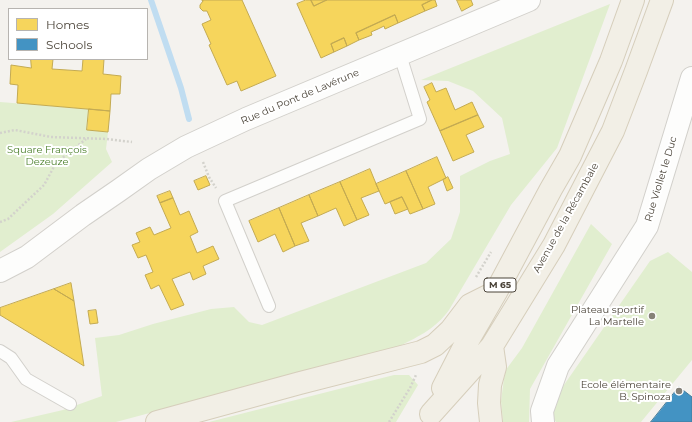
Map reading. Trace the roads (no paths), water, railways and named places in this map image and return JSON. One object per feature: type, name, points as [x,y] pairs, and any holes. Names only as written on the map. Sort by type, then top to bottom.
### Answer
[{"type":"main road","name":"Avenue de la Récambale","points":[[428,418],[492,346],[554,244],[613,131],[662,0]]},
{"type":"main road","name":"Avenue de la Récambale","points":[[428,418],[463,349],[496,292],[570,156],[611,61],[631,5]]},
{"type":"main road","points":[[157,422],[300,382],[421,352],[434,345],[451,330],[470,305],[496,292]]},
{"type":"main road","points":[[491,422],[489,403],[490,385],[495,367],[492,346]]},
{"type":"street","name":"Rue du Pont de Lavérune","points":[[0,271],[27,257],[83,215],[186,147],[529,0]]},
{"type":"street","name":"Rue Viollet le Duc","points":[[543,422],[542,411],[558,366],[648,226],[692,78]]},
{"type":"lane","points":[[269,306],[226,202],[420,119],[400,55]]},
{"type":"lane","points":[[0,351],[11,358],[26,379],[70,404]]},
{"type":"waterway","points":[[151,0],[181,88],[189,119]]},
{"type":"place","name":"Plateau sportif La Martelle","points":[[652,316]]},
{"type":"place","name":"Ecole élémentaire B. Spinoza","points":[[679,391]]},
{"type":"park label","name":"Square François Dezeuze","points":[[47,156]]}]
